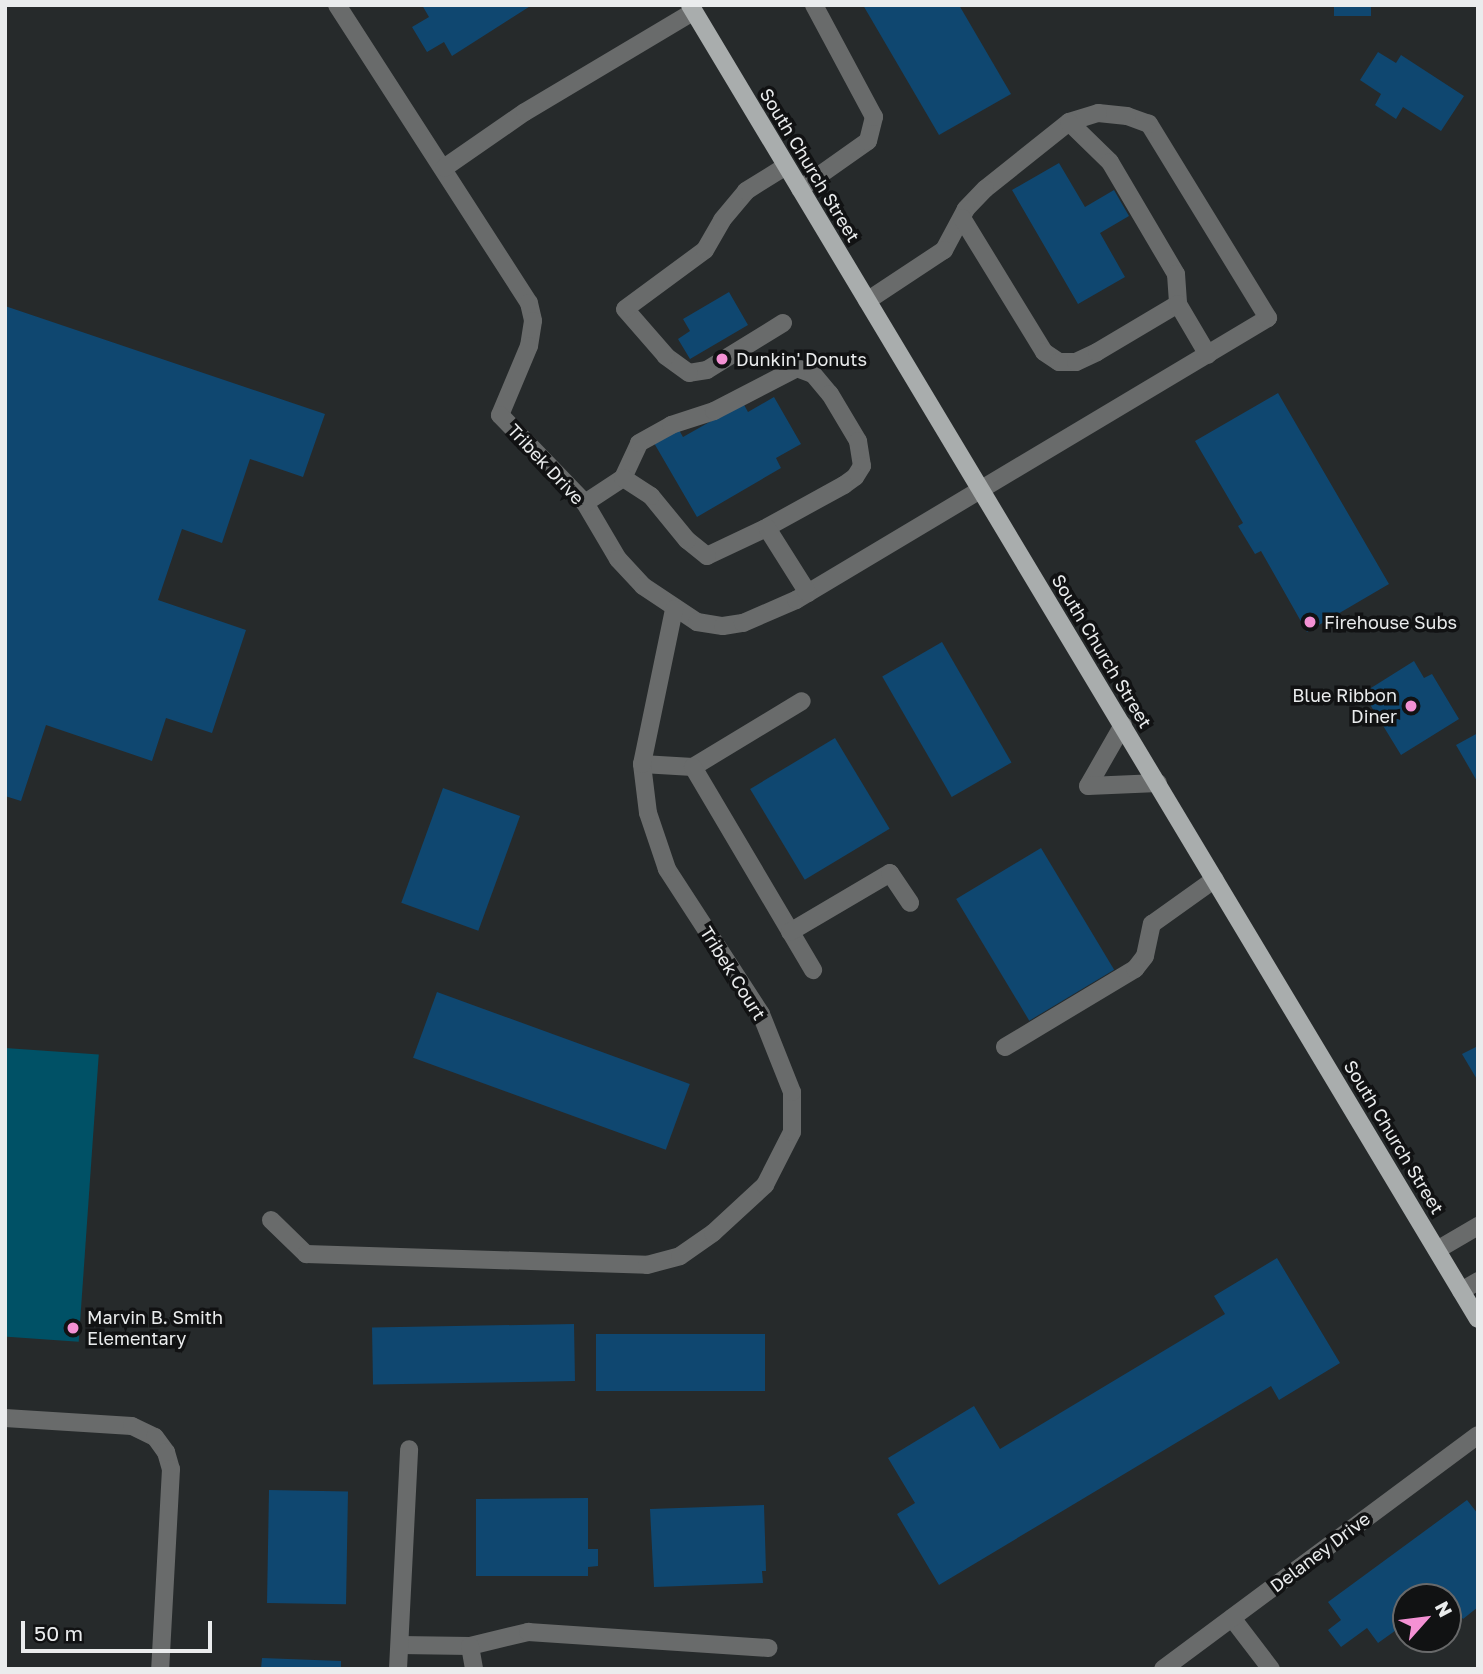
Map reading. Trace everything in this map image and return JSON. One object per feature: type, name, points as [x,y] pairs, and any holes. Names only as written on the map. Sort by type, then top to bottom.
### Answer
[{"type":"main road","name":"South Church Street","points":[[692,8],[1478,1319]]},
{"type":"street","name":"Tribek Drive","points":[[337,5],[529,303],[533,321],[529,346],[500,415],[585,503],[618,559],[643,586],[697,622],[723,626],[767,615],[1268,318],[1149,124],[1127,116],[1098,113],[1069,122]]},
{"type":"street","points":[[800,189],[868,141],[874,117],[814,5]]},
{"type":"street","points":[[444,168],[525,112],[692,8]]},
{"type":"street","points":[[867,300],[944,250],[962,218],[985,189],[1069,122],[1110,162],[1176,274],[1178,304],[1208,355]]},
{"type":"street","points":[[783,323],[707,370],[689,373],[666,356],[625,309],[705,250],[722,220],[747,191],[786,166]]},
{"type":"street","points":[[962,218],[1044,352],[1059,362],[1076,362],[1097,352],[1178,304]]},
{"type":"street","points":[[585,503],[623,478],[639,443],[671,425],[714,411],[797,368],[813,374],[830,394],[858,441],[862,466],[855,477],[844,485],[767,528],[707,556],[687,540],[651,496],[623,478]]},
{"type":"street","points":[[767,528],[808,593]]},
{"type":"street","name":"Tribek Court","points":[[271,1220],[306,1254],[647,1265],[680,1256],[713,1233],[765,1185],[792,1132],[792,1092],[761,1014],[667,869],[648,813],[642,764],[674,609]]},
{"type":"street","points":[[642,764],[693,767],[802,701]]},
{"type":"street","points":[[1123,725],[1088,786],[1158,783]]},
{"type":"street","points":[[693,767],[813,970]]},
{"type":"street","points":[[790,932],[890,873],[910,903]]},
{"type":"street","points":[[1005,1047],[1135,969],[1144,956],[1152,924],[1215,879]]},
{"type":"street","points":[[1437,1250],[1478,1226]]},
{"type":"street","points":[[1461,1291],[1478,1281]]},
{"type":"street","points":[[5,1418],[132,1426],[155,1437],[166,1452],[170,1469],[160,1669]]},
{"type":"street","name":"Delaney Drive","points":[[1163,1669],[1478,1435]]},
{"type":"street","points":[[398,1669],[409,1449]]},
{"type":"street","points":[[1232,1618],[1268,1668]]},
{"type":"street","points":[[400,1645],[470,1646],[528,1632],[768,1648]]},
{"type":"street","points":[[470,1646],[474,1669]]},
{"type":"shaded area","points":[[5,1048],[99,1055],[79,1342],[5,1337]]},
{"type":"building","points":[[422,5],[532,5],[452,56],[444,42],[427,52],[412,27],[429,17]]},
{"type":"building","points":[[863,5],[959,5],[1011,94],[939,135]]},
{"type":"building","points":[[1334,5],[1371,5],[1371,16],[1334,16]]},
{"type":"building","points":[[1378,52],[1396,63],[1401,55],[1464,96],[1441,131],[1403,107],[1396,119],[1375,105],[1381,94],[1360,80]]},
{"type":"building","points":[[1059,163],[1085,207],[1114,190],[1129,216],[1100,233],[1125,277],[1078,304],[1012,190]]},
{"type":"building","points":[[729,292],[748,325],[690,359],[678,339],[690,331],[683,319]]},
{"type":"building","points":[[5,306],[325,414],[303,477],[250,459],[222,543],[182,529],[158,600],[246,630],[212,733],[166,718],[152,761],[46,725],[21,801],[5,796]]},
{"type":"building","points":[[1278,393],[1389,584],[1307,632],[1261,551],[1255,554],[1238,526],[1243,523],[1195,441]]},
{"type":"building","points":[[774,397],[801,444],[776,458],[781,468],[697,517],[654,443],[679,430],[683,437],[743,403],[748,412]]},
{"type":"building","points":[[942,642],[1012,762],[952,797],[882,676]]},
{"type":"building","name":"Blue Ribbon Diner","points":[[1414,661],[1424,678],[1432,674],[1459,719],[1401,755],[1363,693]]},
{"type":"building","points":[[1478,733],[1478,783],[1456,745]]},
{"type":"building","points":[[835,738],[890,829],[805,880],[750,789]]},
{"type":"building","points":[[443,788],[520,816],[478,931],[401,903]]},
{"type":"building","points":[[1041,848],[1114,970],[1029,1021],[956,899]]},
{"type":"building","points":[[437,992],[690,1084],[666,1150],[413,1058]]},
{"type":"building","points":[[1478,1046],[1478,1081],[1462,1054]]},
{"type":"building","points":[[1277,1258],[1340,1363],[1279,1400],[1271,1386],[939,1585],[897,1514],[915,1503],[888,1458],[974,1406],[1000,1449],[1225,1314],[1214,1296]]},
{"type":"building","points":[[574,1324],[575,1381],[373,1385],[372,1328]]},
{"type":"building","points":[[596,1334],[765,1334],[765,1391],[596,1391]]},
{"type":"building","points":[[269,1490],[348,1491],[346,1604],[267,1603]]},
{"type":"building","points":[[588,1498],[588,1549],[598,1549],[598,1566],[588,1567],[588,1576],[476,1576],[476,1499]]},
{"type":"building","points":[[1467,1500],[1478,1514],[1478,1607],[1463,1619],[1462,1583],[1392,1583],[1392,1633],[1378,1643],[1367,1628],[1341,1647],[1328,1630],[1341,1620],[1328,1602]]},
{"type":"building","points":[[764,1505],[766,1571],[762,1571],[763,1583],[654,1587],[650,1509]]},
{"type":"building","points":[[262,1658],[341,1661],[341,1669],[261,1669]]},
{"type":"place","name":"Dunkin' Donuts","points":[[722,359]]},
{"type":"place","name":"Firehouse Subs","points":[[1310,622]]},
{"type":"place","name":"Blue Ribbon Diner","points":[[1411,706]]},
{"type":"place","name":"Marvin B. Smith Elementary","points":[[73,1328]]}]
